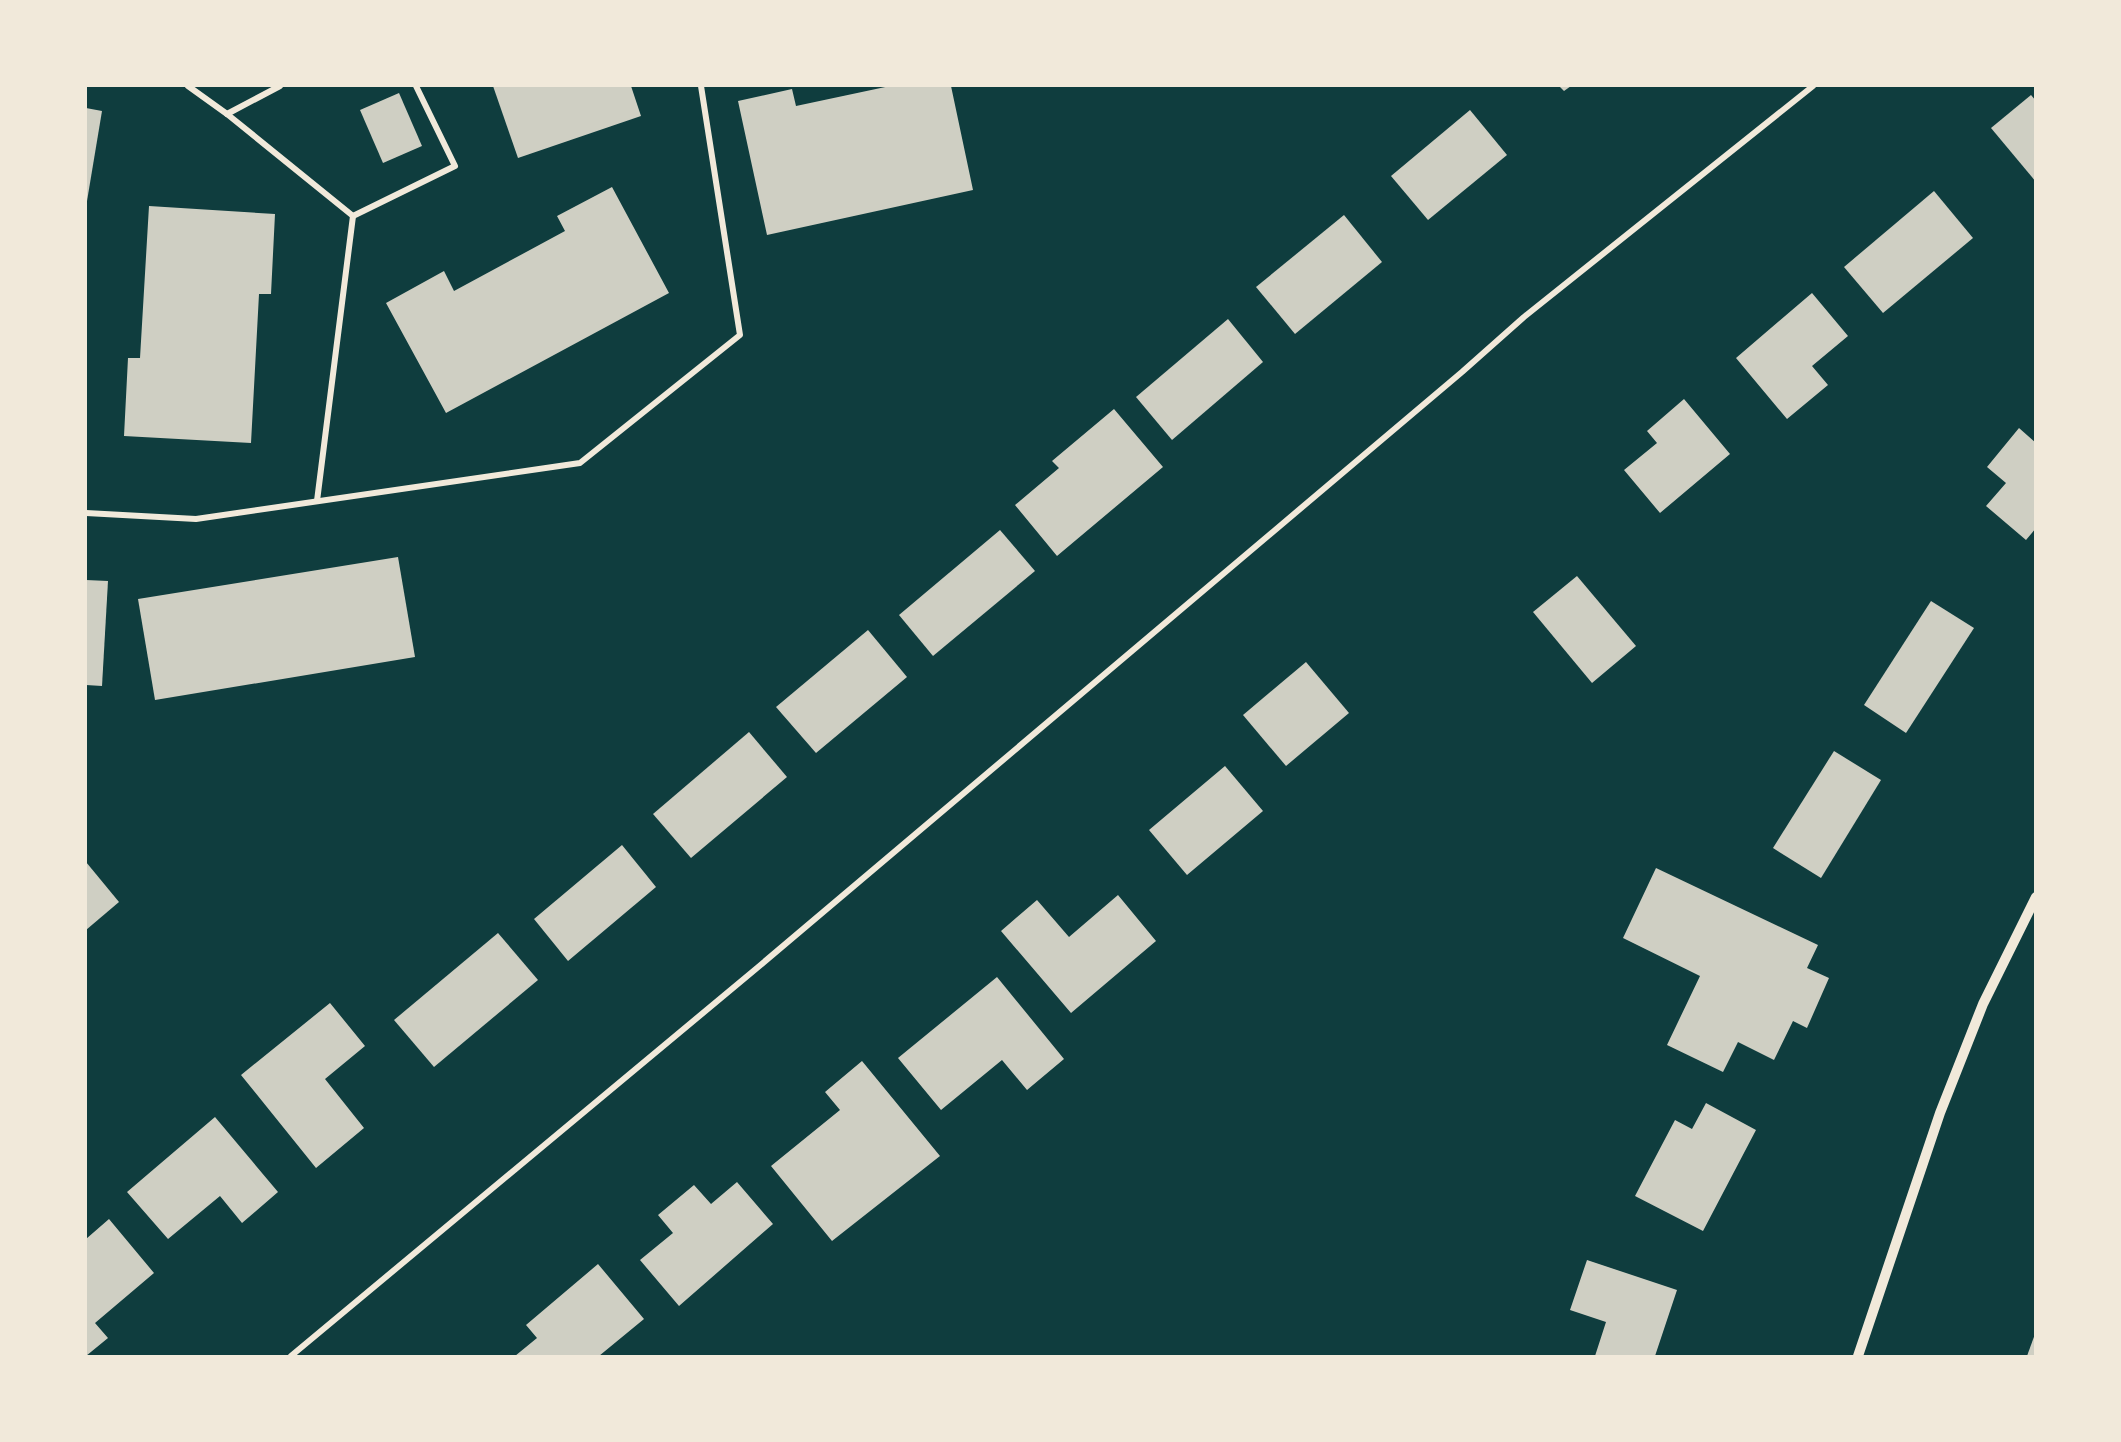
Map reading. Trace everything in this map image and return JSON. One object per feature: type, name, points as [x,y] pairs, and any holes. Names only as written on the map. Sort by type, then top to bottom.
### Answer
[{"type":"street","points":[[188,86],[227,114],[353,216]]},
{"type":"street","points":[[227,114],[280,86]]},
{"type":"street","points":[[353,216],[455,166],[416,86]]},
{"type":"street","points":[[86,513],[196,519],[580,463],[740,335],[701,86]]},
{"type":"street","points":[[291,1356],[757,968],[1462,372],[1524,317],[1813,86]]},
{"type":"street","points":[[317,501],[353,216]]},
{"type":"street","points":[[1858,1356],[1940,1113],[1983,1004],[2036,897]]},
{"type":"building","points":[[493,86],[631,86],[641,116],[518,158]]},
{"type":"building","points":[[890,86],[951,86],[973,190],[767,235],[738,101],[792,89],[796,106]]},
{"type":"building","points":[[1559,86],[1571,86],[1564,91]]},
{"type":"building","points":[[399,93],[422,146],[383,163],[360,110]]},
{"type":"building","points":[[2031,95],[2036,101],[2036,182],[1991,128]]},
{"type":"building","points":[[86,108],[102,111],[87,201],[86,201]]},
{"type":"building","points":[[1470,110],[1507,155],[1428,220],[1391,176]]},
{"type":"building","points":[[612,187],[669,293],[446,413],[386,303],[444,271],[454,291],[565,231],[557,216]]},
{"type":"building","points":[[1934,191],[1973,238],[1883,313],[1844,267]]},
{"type":"building","points":[[149,206],[275,214],[271,294],[259,294],[251,443],[124,436],[128,358],[140,358]]},
{"type":"building","points":[[1344,215],[1382,262],[1295,334],[1256,287]]},
{"type":"building","points":[[1812,293],[1848,336],[1812,366],[1828,385],[1787,419],[1736,358]]},
{"type":"building","points":[[1228,319],[1263,362],[1172,440],[1136,397]]},
{"type":"building","points":[[1684,399],[1730,454],[1660,513],[1624,470],[1657,443],[1647,431]]},
{"type":"building","points":[[1114,409],[1163,467],[1057,556],[1015,505],[1059,468],[1052,461]]},
{"type":"building","points":[[2019,428],[2036,443],[2036,528],[2026,540],[1986,506],[2006,483],[1987,467]]},
{"type":"building","points":[[1000,530],[1035,571],[933,656],[899,615]]},
{"type":"building","points":[[398,557],[415,657],[155,700],[138,599]]},
{"type":"building","points":[[1577,576],[1636,646],[1592,683],[1533,612]]},
{"type":"building","points":[[86,580],[108,581],[102,686],[86,685]]},
{"type":"building","points":[[1931,601],[1974,628],[1906,733],[1864,705]]},
{"type":"building","points":[[868,630],[907,677],[816,753],[776,707]]},
{"type":"building","points":[[1306,662],[1349,713],[1286,766],[1243,715]]},
{"type":"building","points":[[749,732],[787,777],[691,858],[653,814]]},
{"type":"building","points":[[1834,751],[1881,780],[1821,878],[1773,848]]},
{"type":"building","points":[[1225,766],[1263,811],[1187,875],[1149,830]]},
{"type":"building","points":[[622,845],[656,887],[568,961],[534,919]]},
{"type":"building","points":[[86,862],[119,902],[86,930]]},
{"type":"building","points":[[1656,868],[1818,945],[1807,968],[1829,978],[1807,1028],[1793,1021],[1774,1060],[1738,1042],[1723,1072],[1667,1045],[1700,976],[1623,938]]},
{"type":"building","points":[[1118,895],[1156,941],[1071,1013],[1001,931],[1037,900],[1069,937]]},
{"type":"building","points":[[498,933],[538,980],[434,1067],[394,1020]]},
{"type":"building","points":[[997,977],[1064,1059],[1027,1090],[1002,1060],[941,1110],[898,1058]]},
{"type":"building","points":[[330,1003],[365,1046],[325,1079],[364,1128],[316,1168],[241,1075]]},
{"type":"building","points":[[862,1061],[940,1156],[832,1241],[771,1166],[840,1110],[825,1092]]},
{"type":"building","points":[[1706,1103],[1756,1130],[1703,1231],[1635,1196],[1675,1120],[1692,1129]]},
{"type":"building","points":[[215,1117],[278,1192],[242,1223],[220,1196],[168,1239],[127,1192]]},
{"type":"building","points":[[737,1182],[773,1224],[679,1306],[640,1260],[673,1233],[658,1215],[694,1185],[711,1204]]},
{"type":"building","points":[[109,1219],[154,1273],[95,1323],[108,1338],[86,1356],[86,1239]]},
{"type":"building","points":[[1587,1260],[1677,1290],[1655,1356],[1595,1356],[1606,1322],[1570,1310]]},
{"type":"building","points":[[598,1264],[644,1319],[599,1356],[515,1356],[537,1338],[526,1325]]},
{"type":"building","points":[[2035,1334],[2036,1356],[2027,1356]]}]
